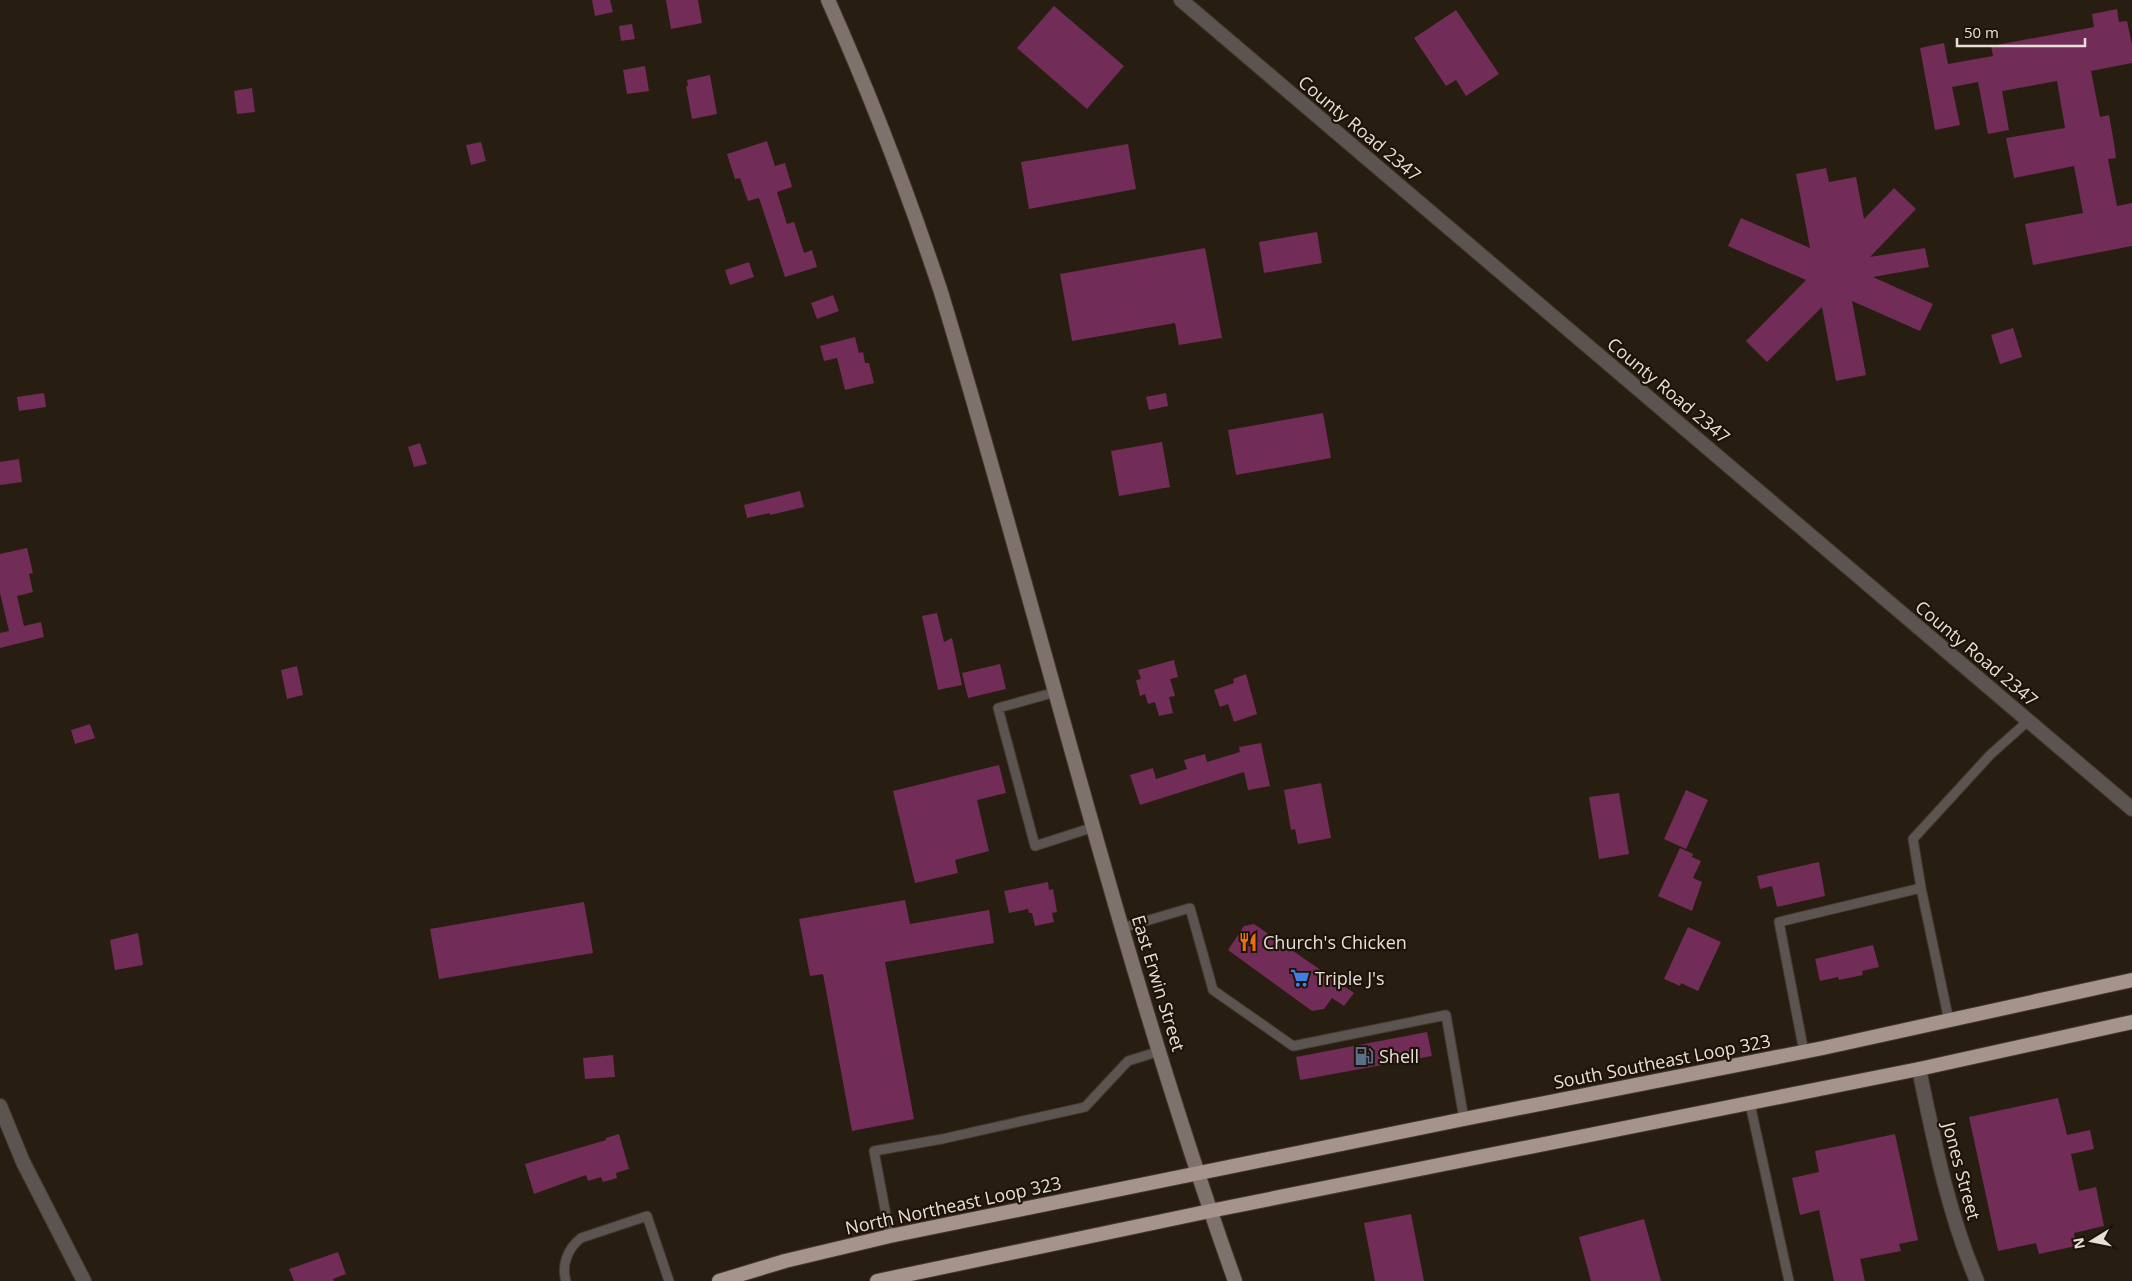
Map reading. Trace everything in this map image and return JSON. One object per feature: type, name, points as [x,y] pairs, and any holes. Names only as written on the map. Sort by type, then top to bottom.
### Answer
[{"type":"highway","name":"South Southeast Loop 323","points":[[1198,1173],[1804,1052],[2132,980]]},
{"type":"highway","points":[[877,1281],[1210,1211],[1920,1069],[2132,1022]]},
{"type":"highway","name":"North Northeast Loop 323","points":[[718,1281],[784,1261],[890,1236],[1198,1173]]},
{"type":"main road","name":"East Erwin Street","points":[[828,0],[874,105],[914,210],[960,358],[1122,928],[1210,1211],[1235,1281]]},
{"type":"street","name":"County Road 2347","points":[[1181,0],[2132,810]]},
{"type":"street","name":"Jones Street","points":[[1920,1069],[1943,1179],[1964,1248],[1977,1281]]},
{"type":"street","points":[[0,1106],[27,1170],[84,1281]]},
{"type":"lane","points":[[1056,692],[998,708],[1035,846],[1094,828]]},
{"type":"lane","points":[[1950,1020],[1921,888],[1913,839],[1990,755],[2028,721]]},
{"type":"lane","points":[[1804,1052],[1779,922],[1921,888]]},
{"type":"lane","points":[[1122,928],[1190,908],[1213,990],[1293,1046],[1446,1015],[1464,1119]]},
{"type":"lane","points":[[890,1236],[874,1152],[1085,1107],[1128,1062],[1160,1051]]},
{"type":"lane","points":[[1750,1104],[1789,1281]]},
{"type":"lane","points":[[566,1281],[564,1265],[572,1247],[581,1238],[647,1216],[669,1281]]},
{"type":"building","points":[[592,0],[610,0],[613,12],[595,16]]},
{"type":"building","points":[[666,0],[698,0],[702,23],[671,29]]},
{"type":"building","points":[[1054,6],[1124,66],[1087,109],[1017,48]]},
{"type":"building","points":[[2117,9],[2119,22],[2127,21],[2132,45],[2132,63],[2091,71],[2100,117],[2109,115],[2116,158],[2108,159],[2117,206],[2132,203],[2132,246],[2033,265],[2025,224],[2083,213],[2074,166],[2014,178],[2006,138],[2065,128],[2057,81],[2002,91],[2009,130],[1988,134],[1978,82],[1952,87],[1960,125],[1935,130],[1920,48],[1944,43],[1948,64],[1993,56],[1991,46],[2094,27],[2092,14]]},
{"type":"building","points":[[1456,10],[1499,74],[1466,96],[1456,80],[1446,86],[1414,38]]},
{"type":"building","points":[[632,24],[635,39],[621,41],[619,26]]},
{"type":"building","points":[[645,66],[649,91],[627,94],[623,70]]},
{"type":"building","points":[[710,75],[717,114],[692,119],[686,86],[688,86],[687,80]]},
{"type":"building","points":[[252,88],[255,112],[237,114],[234,91]]},
{"type":"building","points":[[767,141],[775,166],[785,163],[792,187],[777,192],[787,224],[794,222],[804,253],[812,250],[817,267],[785,277],[759,198],[748,201],[740,178],[735,179],[727,154]]},
{"type":"building","points":[[481,142],[486,161],[471,165],[466,145]]},
{"type":"building","points":[[1128,144],[1136,189],[1029,209],[1021,162]]},
{"type":"building","points":[[1826,168],[1829,182],[1856,177],[1864,219],[1894,188],[1916,209],[1870,257],[1925,248],[1929,267],[1873,277],[1933,304],[1920,331],[1852,301],[1866,375],[1836,381],[1822,307],[1767,362],[1746,341],[1806,280],[1728,246],[1741,218],[1810,248],[1796,174]]},
{"type":"building","points":[[1317,232],[1322,263],[1264,273],[1259,242]]},
{"type":"building","points":[[1205,248],[1222,338],[1179,345],[1175,323],[1072,341],[1060,274]]},
{"type":"building","points":[[749,262],[754,277],[730,285],[725,270]]},
{"type":"building","points":[[833,295],[839,311],[817,319],[811,303]]},
{"type":"building","points":[[2013,328],[2022,357],[2000,364],[1991,335]]},
{"type":"building","points":[[855,337],[859,353],[863,352],[865,363],[869,363],[874,383],[845,390],[837,358],[824,361],[820,346]]},
{"type":"building","points":[[44,393],[46,407],[19,411],[17,397]]},
{"type":"building","points":[[1166,393],[1168,406],[1149,410],[1146,397]]},
{"type":"building","points":[[1323,413],[1331,458],[1236,475],[1228,430]]},
{"type":"building","points":[[1162,442],[1170,487],[1119,496],[1111,451]]},
{"type":"building","points":[[420,443],[427,464],[414,467],[408,447]]},
{"type":"building","points":[[19,459],[22,482],[0,485],[0,462]]},
{"type":"building","points":[[800,491],[804,507],[747,518],[744,505]]},
{"type":"building","points":[[27,548],[33,573],[29,574],[33,592],[17,596],[24,626],[41,622],[44,637],[0,648],[0,633],[9,631],[0,593],[0,554]]},
{"type":"building","points":[[937,613],[944,642],[952,638],[962,685],[938,690],[922,616]]},
{"type":"building","points":[[1174,660],[1178,677],[1170,679],[1175,696],[1169,697],[1173,713],[1159,716],[1155,702],[1148,704],[1145,694],[1140,696],[1136,680],[1141,679],[1138,670]]},
{"type":"building","points":[[1000,664],[1006,689],[968,698],[962,673]]},
{"type":"building","points":[[297,666],[303,695],[287,699],[281,670]]},
{"type":"building","points":[[1246,674],[1257,714],[1234,722],[1228,704],[1220,707],[1214,690],[1234,683],[1233,679]]},
{"type":"building","points":[[90,724],[95,738],[75,744],[71,730]]},
{"type":"building","points":[[1261,743],[1270,786],[1248,790],[1244,772],[1140,805],[1130,775],[1153,768],[1156,779],[1187,769],[1184,760],[1205,754],[1207,762],[1240,752],[1239,747]]},
{"type":"building","points":[[999,765],[1006,793],[977,800],[989,851],[955,860],[958,873],[915,883],[893,791]]},
{"type":"building","points":[[1321,783],[1331,838],[1298,844],[1295,829],[1291,830],[1284,790]]},
{"type":"building","points":[[1686,790],[1708,800],[1686,849],[1664,839]]},
{"type":"building","points":[[1619,793],[1629,854],[1599,859],[1589,797]]},
{"type":"building","points":[[1680,848],[1693,854],[1692,857],[1701,861],[1693,878],[1702,882],[1692,911],[1658,896]]},
{"type":"building","points":[[1819,862],[1825,896],[1777,907],[1772,886],[1760,889],[1757,876]]},
{"type":"building","points":[[1048,882],[1049,890],[1053,889],[1057,912],[1052,913],[1054,922],[1035,926],[1032,913],[1029,913],[1028,909],[1009,913],[1004,891]]},
{"type":"building","points":[[905,900],[910,924],[989,910],[994,943],[885,962],[914,1119],[852,1131],[823,974],[810,976],[799,919]]},
{"type":"building","points":[[584,902],[593,953],[439,979],[430,929]]},
{"type":"building","name":"Triple J's","points":[[1254,924],[1354,993],[1344,1006],[1332,998],[1324,1009],[1312,1011],[1228,950],[1244,926]]},
{"type":"building","points":[[1688,927],[1721,942],[1698,991],[1681,983],[1680,986],[1664,979]]},
{"type":"building","points":[[138,933],[143,965],[115,970],[110,940]]},
{"type":"building","points":[[1873,945],[1879,967],[1862,971],[1863,975],[1839,980],[1838,977],[1820,981],[1815,959]]},
{"type":"building","name":"Shell","points":[[1427,1032],[1432,1056],[1300,1080],[1296,1057]]},
{"type":"building","points":[[613,1055],[615,1077],[585,1079],[583,1058]]},
{"type":"building","points":[[2058,1098],[2067,1135],[2090,1130],[2094,1149],[2071,1154],[2079,1191],[2096,1187],[2104,1226],[2074,1233],[2076,1246],[2039,1254],[2036,1243],[1998,1251],[1969,1117]]},
{"type":"building","points":[[619,1134],[629,1169],[616,1173],[617,1178],[603,1182],[601,1177],[588,1181],[586,1175],[534,1194],[525,1164],[606,1140],[606,1138]]},
{"type":"building","points":[[1895,1134],[1918,1240],[1899,1244],[1901,1251],[1860,1259],[1865,1281],[1834,1281],[1819,1210],[1800,1215],[1792,1178],[1819,1172],[1815,1151]]},
{"type":"building","points":[[1411,1214],[1424,1281],[1375,1281],[1364,1223]]},
{"type":"building","points":[[1644,1219],[1661,1281],[1591,1281],[1579,1237]]},
{"type":"building","points":[[338,1252],[346,1274],[333,1279],[334,1281],[294,1281],[289,1269]]},
{"type":"place","name":"Church's Chicken","points":[[1248,942]]},
{"type":"place","name":"Triple J's","points":[[1300,978]]},
{"type":"place","name":"Shell","points":[[1364,1056]]}]
